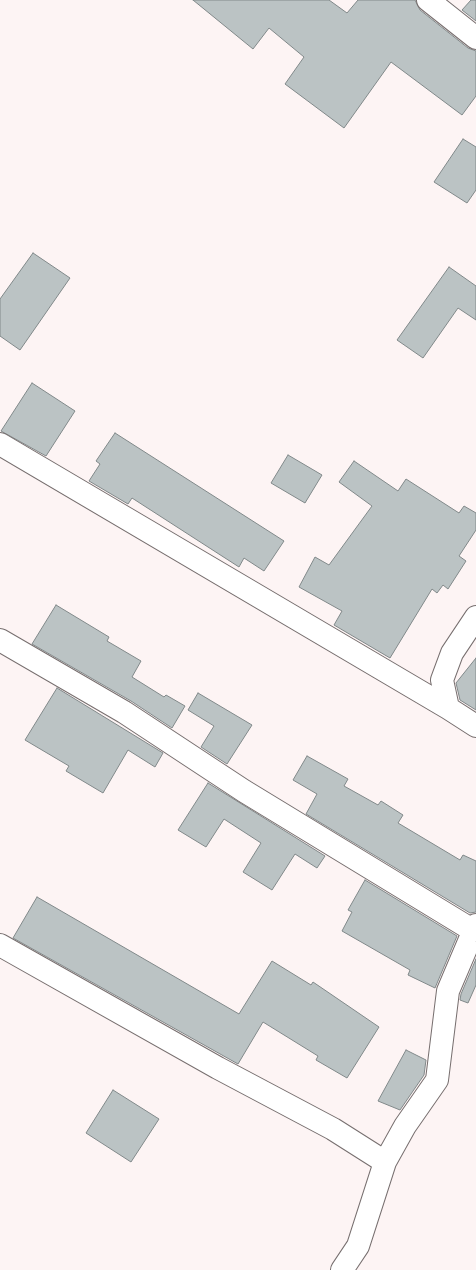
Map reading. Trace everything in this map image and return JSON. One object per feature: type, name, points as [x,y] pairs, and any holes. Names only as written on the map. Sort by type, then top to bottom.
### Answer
[{"type":"street","points":[[428,0],[476,38]]},
{"type":"street","points":[[0,444],[476,726]]},
{"type":"street","points":[[448,708],[442,680],[452,652],[476,617]]},
{"type":"street","points":[[0,640],[124,712],[244,791],[475,928],[448,991],[437,1080],[405,1126],[385,1162],[358,1246],[342,1270]]},
{"type":"street","points":[[0,945],[218,1068],[333,1129],[385,1162]]},
{"type":"building","points":[[193,0],[329,0],[347,13],[358,0],[415,0],[420,10],[468,48],[476,51],[476,96],[462,115],[391,62],[344,128],[285,84],[304,57],[269,28],[253,49]]},
{"type":"building","points":[[471,0],[476,0],[476,21],[462,10]]},
{"type":"building","points":[[463,139],[476,147],[476,190],[467,203],[434,182]]},
{"type":"building","points":[[33,253],[70,278],[20,350],[0,336],[0,299]]},
{"type":"building","points":[[449,267],[476,286],[476,320],[458,308],[423,358],[397,340]]},
{"type":"building","points":[[32,383],[75,411],[46,456],[1,431]]},
{"type":"building","points":[[115,433],[284,541],[264,571],[244,558],[239,567],[132,498],[128,504],[89,481],[100,464],[96,461]]},
{"type":"building","points":[[288,455],[322,475],[305,503],[271,483]]},
{"type":"building","points":[[354,461],[398,491],[406,479],[459,513],[464,506],[476,513],[476,530],[459,556],[466,561],[448,589],[443,585],[437,593],[432,589],[390,658],[334,625],[342,611],[299,587],[315,557],[329,565],[372,506],[339,482]]},
{"type":"building","points":[[56,605],[109,637],[107,641],[141,661],[132,677],[164,697],[166,695],[185,706],[172,728],[131,701],[32,644]]},
{"type":"building","points":[[476,658],[476,710],[460,700],[456,683]]},
{"type":"building","points":[[57,688],[163,753],[155,767],[128,750],[103,793],[66,771],[69,766],[25,740]]},
{"type":"building","points":[[198,693],[252,725],[227,764],[201,747],[214,726],[188,710]]},
{"type":"building","points":[[307,756],[348,779],[344,786],[378,805],[381,801],[403,815],[398,823],[460,860],[463,855],[476,861],[476,912],[470,913],[306,814],[317,794],[293,780]]},
{"type":"building","points":[[208,783],[325,856],[317,868],[295,854],[272,890],[243,872],[261,843],[224,819],[206,847],[178,830]]},
{"type":"building","points":[[365,880],[457,936],[435,988],[408,975],[410,970],[342,931],[352,912],[348,910]]},
{"type":"building","points":[[37,897],[239,1014],[272,961],[311,985],[313,982],[379,1027],[347,1078],[316,1060],[318,1056],[263,1022],[238,1064],[13,938]]},
{"type":"building","points":[[476,959],[476,985],[468,1003],[460,1000],[461,994]]},
{"type":"building","points":[[406,1050],[426,1060],[424,1075],[400,1110],[378,1101]]},
{"type":"building","points":[[113,1090],[159,1119],[131,1162],[86,1133]]}]
